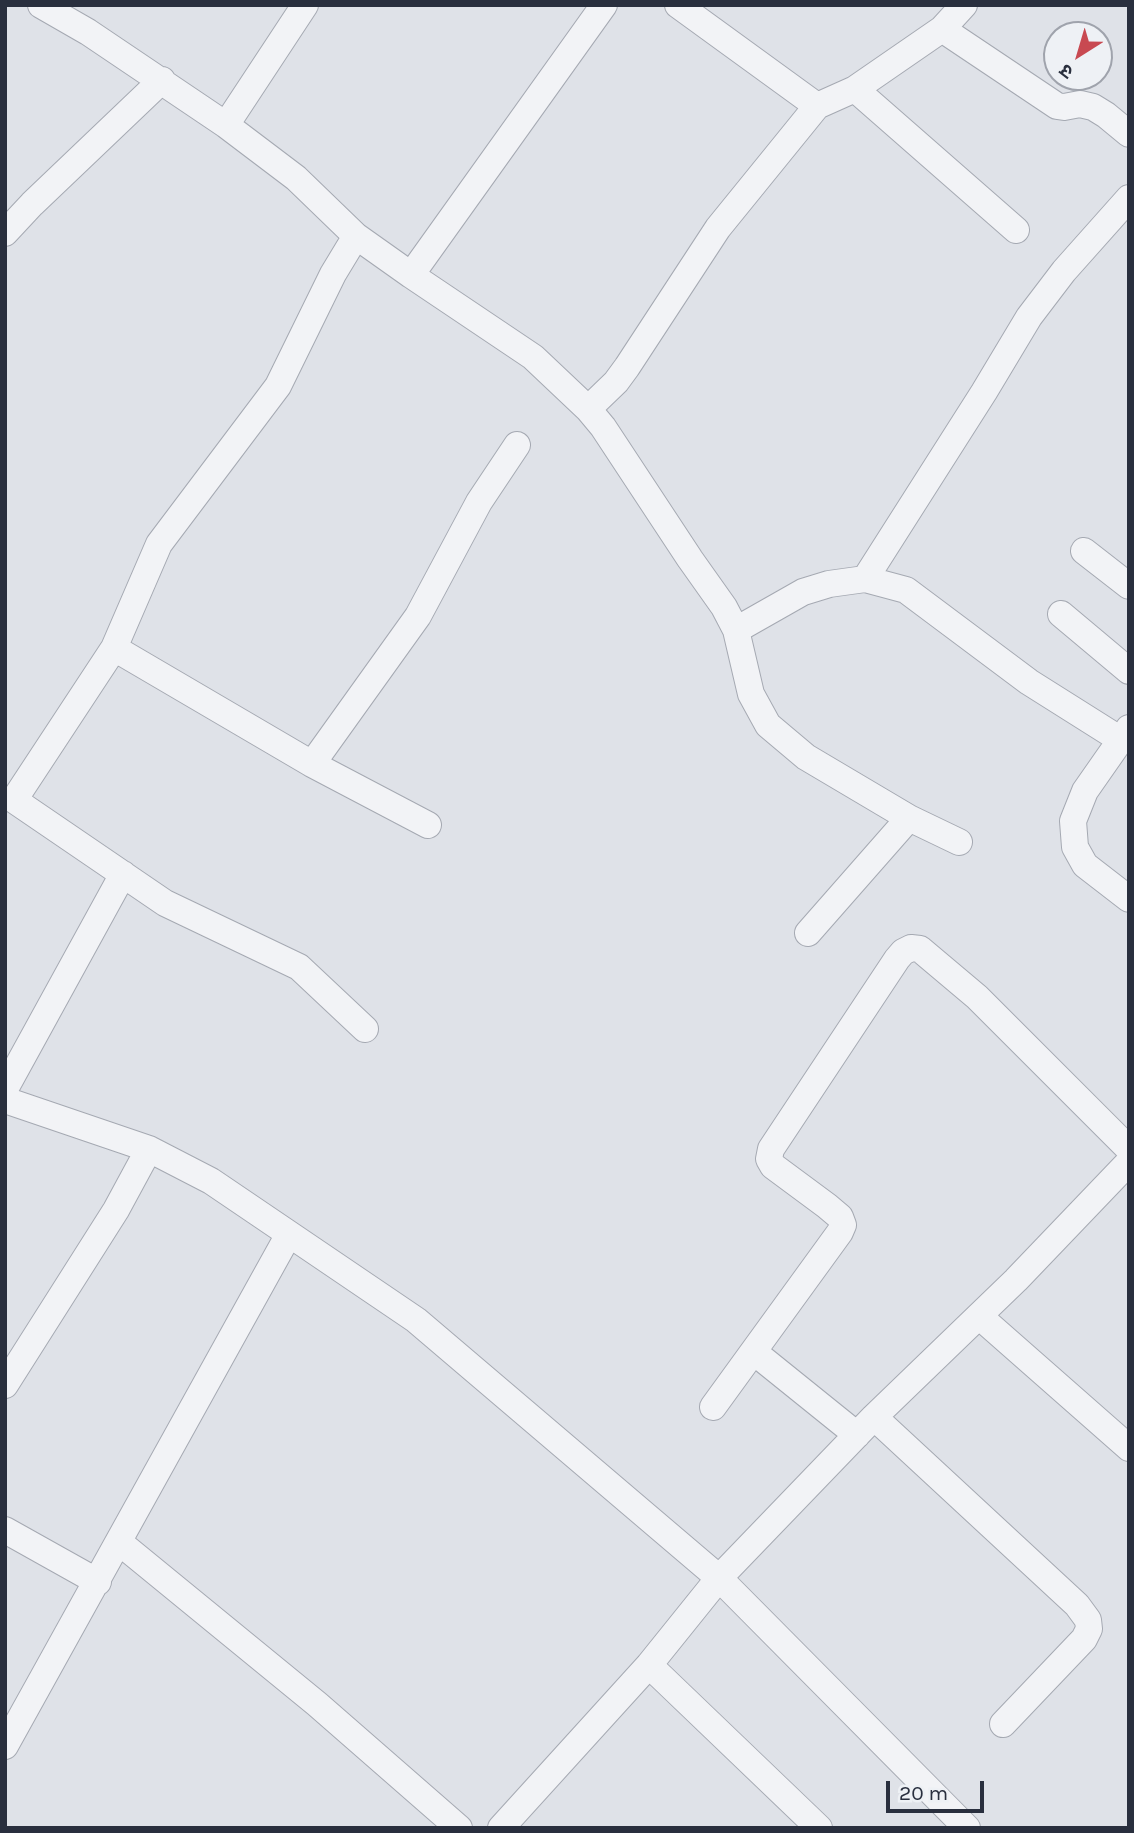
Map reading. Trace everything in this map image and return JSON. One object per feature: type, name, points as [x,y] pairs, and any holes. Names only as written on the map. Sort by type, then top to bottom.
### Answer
[{"type":"street","points":[[41,5],[88,32],[226,125],[296,178],[356,236],[533,358],[588,409],[603,427],[724,607],[736,630],[751,694],[768,725],[806,757],[909,818],[959,842]]},
{"type":"street","points":[[226,125],[305,5]]},
{"type":"street","points":[[411,275],[604,5]]},
{"type":"street","points":[[678,5],[817,106]]},
{"type":"street","points":[[588,409],[616,382],[718,229],[817,106],[855,89],[942,29],[964,5]]},
{"type":"street","points":[[942,29],[1057,106],[1080,104],[1093,107],[1129,134]]},
{"type":"street","points":[[5,233],[162,80]]},
{"type":"street","points":[[855,89],[1016,230]]},
{"type":"street","points":[[865,579],[1029,317],[1064,271],[1129,198]]},
{"type":"street","points":[[356,236],[333,274],[278,386],[159,544],[114,648],[14,800],[165,903],[299,967],[365,1029]]},
{"type":"street","points":[[312,764],[418,616],[479,502],[517,445]]},
{"type":"street","points":[[1084,551],[1129,586]]},
{"type":"street","points":[[736,630],[803,592],[829,584],[865,579],[906,590],[1029,682],[1125,734],[1085,791],[1073,821],[1075,847],[1085,865],[1129,900]]},
{"type":"street","points":[[1061,614],[1129,671]]},
{"type":"street","points":[[114,648],[312,764],[428,825]]},
{"type":"street","points":[[807,933],[909,818]]},
{"type":"street","points":[[5,1089],[123,874]]},
{"type":"street","points":[[713,1407],[843,1225],[840,1217],[774,1166],[769,1159],[771,1149],[903,952],[911,948],[920,949],[977,997],[1129,1149]]},
{"type":"street","points":[[5,1100],[149,1149],[211,1181],[416,1320],[719,1578],[967,1828]]},
{"type":"street","points":[[5,1385],[116,1210],[149,1149]]},
{"type":"street","points":[[501,1828],[649,1665],[719,1578],[865,1426],[1124,1175]]},
{"type":"street","points":[[5,1746],[289,1234]]},
{"type":"street","points":[[979,1316],[1129,1448]]},
{"type":"street","points":[[754,1352],[865,1426],[1077,1605],[1088,1620],[1089,1629],[1084,1639],[1003,1724]]},
{"type":"street","points":[[5,1530],[98,1582]]},
{"type":"street","points":[[119,1542],[317,1704],[459,1828]]},
{"type":"street","points":[[649,1665],[819,1828]]}]
